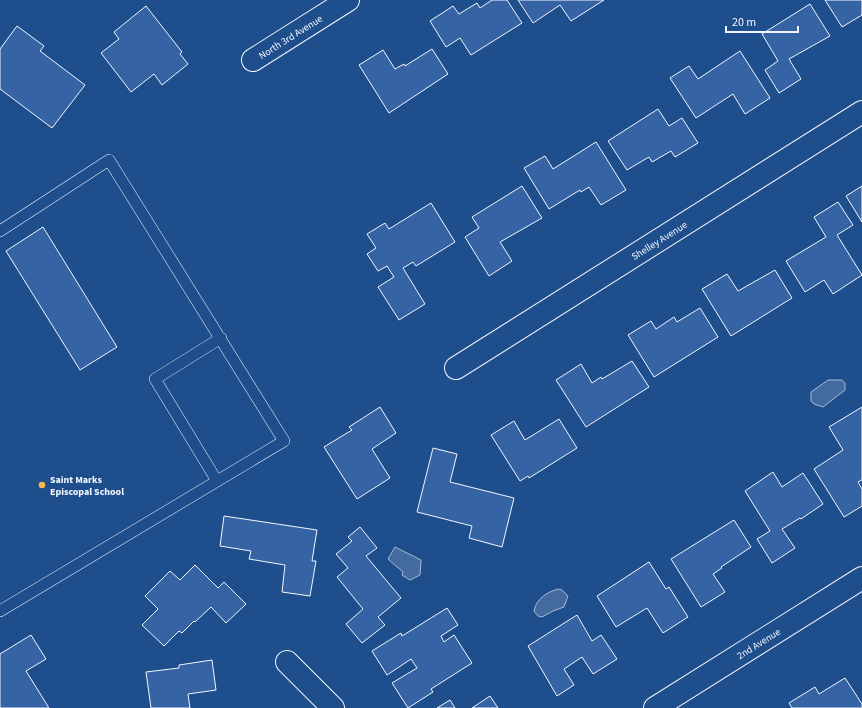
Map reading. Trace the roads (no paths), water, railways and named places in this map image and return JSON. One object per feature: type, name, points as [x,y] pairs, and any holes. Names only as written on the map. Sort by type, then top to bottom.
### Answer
[{"type":"street","name":"North 3rd Avenue","points":[[253,60],[348,0]]},
{"type":"street","name":"Shelley Avenue","points":[[456,368],[862,112]]},
{"type":"street","name":"2nd Avenue","points":[[655,708],[862,578]]},
{"type":"street","points":[[287,662],[333,708]]},
{"type":"lane","points":[[0,231],[109,160],[284,441],[0,611]]},
{"type":"lane","points":[[217,481],[155,379],[220,338]]},
{"type":"water","points":[[828,380],[842,380],[845,383],[845,390],[823,407],[814,404],[811,401],[811,392]]},
{"type":"water","points":[[395,547],[421,560],[420,575],[410,580],[402,575],[403,572],[388,559]]},
{"type":"water","points":[[558,589],[562,590],[568,596],[564,607],[542,617],[538,616],[534,611],[537,603],[546,594]]},
{"type":"place","name":"Saint Marks Episcopal School","points":[[42,485]]}]
